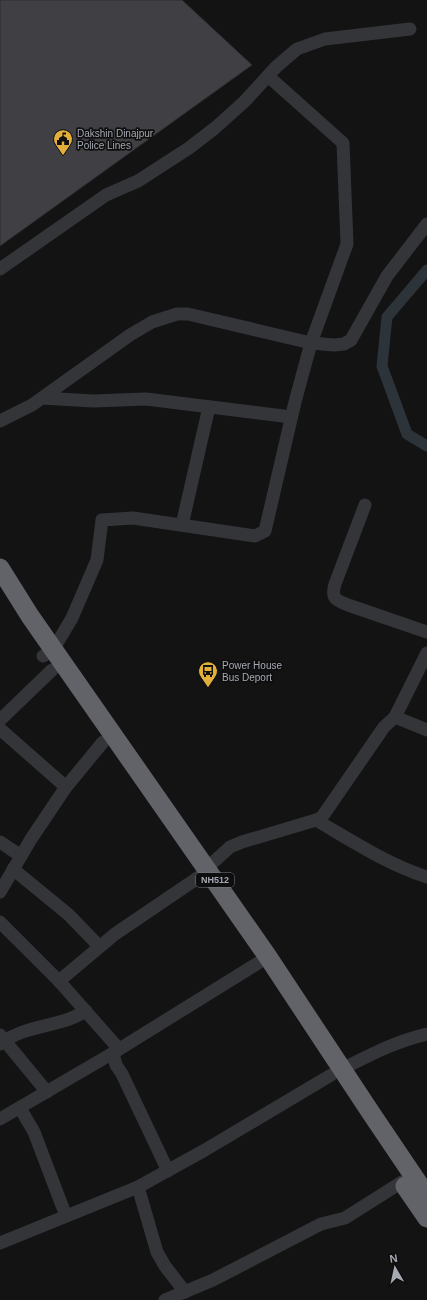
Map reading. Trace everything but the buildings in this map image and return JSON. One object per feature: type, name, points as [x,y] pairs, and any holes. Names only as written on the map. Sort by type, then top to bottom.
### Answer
[{"type":"highway","name":"NH512","points":[[0,568],[30,616],[49,659],[103,742],[152,813],[203,873],[268,956],[402,1182],[427,1218]]},
{"type":"highway","name":"NH512","points":[[0,591],[19,622],[162,806],[258,963],[427,1196]]},
{"type":"street","points":[[0,269],[106,195],[138,181],[189,148],[246,101],[268,76],[297,49],[326,39],[410,29]]},
{"type":"street","points":[[0,720],[49,659],[72,618],[97,560],[102,520],[133,518],[255,536],[264,531],[291,417],[311,342],[347,244],[343,142],[268,76]]},
{"type":"street","points":[[0,422],[32,405],[130,335],[152,322],[177,314],[188,314],[311,342],[334,345],[344,344],[351,340],[387,276],[427,224]]},
{"type":"street","points":[[42,398],[92,401],[146,399],[291,417]]},
{"type":"street","points":[[182,525],[208,407]]},
{"type":"street","points":[[365,505],[335,584],[333,593],[335,598],[348,605],[427,632]]},
{"type":"street","points":[[59,981],[115,934],[203,873],[230,847],[322,817],[384,727],[396,717],[427,653]]},
{"type":"street","points":[[396,717],[427,730]]},
{"type":"street","points":[[0,729],[66,787]]},
{"type":"street","points":[[0,892],[21,856],[66,787],[103,742]]},
{"type":"street","points":[[316,820],[382,859],[427,877]]},
{"type":"street","points":[[0,842],[21,856]]},
{"type":"street","points":[[13,869],[69,916],[96,943],[98,948]]},
{"type":"street","points":[[0,922],[59,981],[86,1011],[116,1051],[116,1065],[122,1074],[168,1171]]},
{"type":"street","points":[[0,1119],[116,1051],[258,963]]},
{"type":"street","points":[[47,1092],[2,1040],[32,1028],[64,1021],[86,1011]]},
{"type":"street","points":[[0,1243],[138,1187],[168,1171],[336,1072],[387,1046],[405,1039],[427,1034]]},
{"type":"street","points":[[20,1108],[34,1132],[66,1216]]},
{"type":"street","points":[[165,1300],[213,1280],[321,1224],[346,1218],[402,1182]]},
{"type":"street","points":[[138,1187],[157,1252],[165,1266],[185,1292]]},
{"type":"waterway","points":[[427,270],[387,317],[382,366],[407,434],[427,446]]},
{"type":"place","name":"Dakshin Dinajpur Police Lines","points":[[63,156]]},
{"type":"place","name":"Power House Bus Deport","points":[[208,688]]}]
